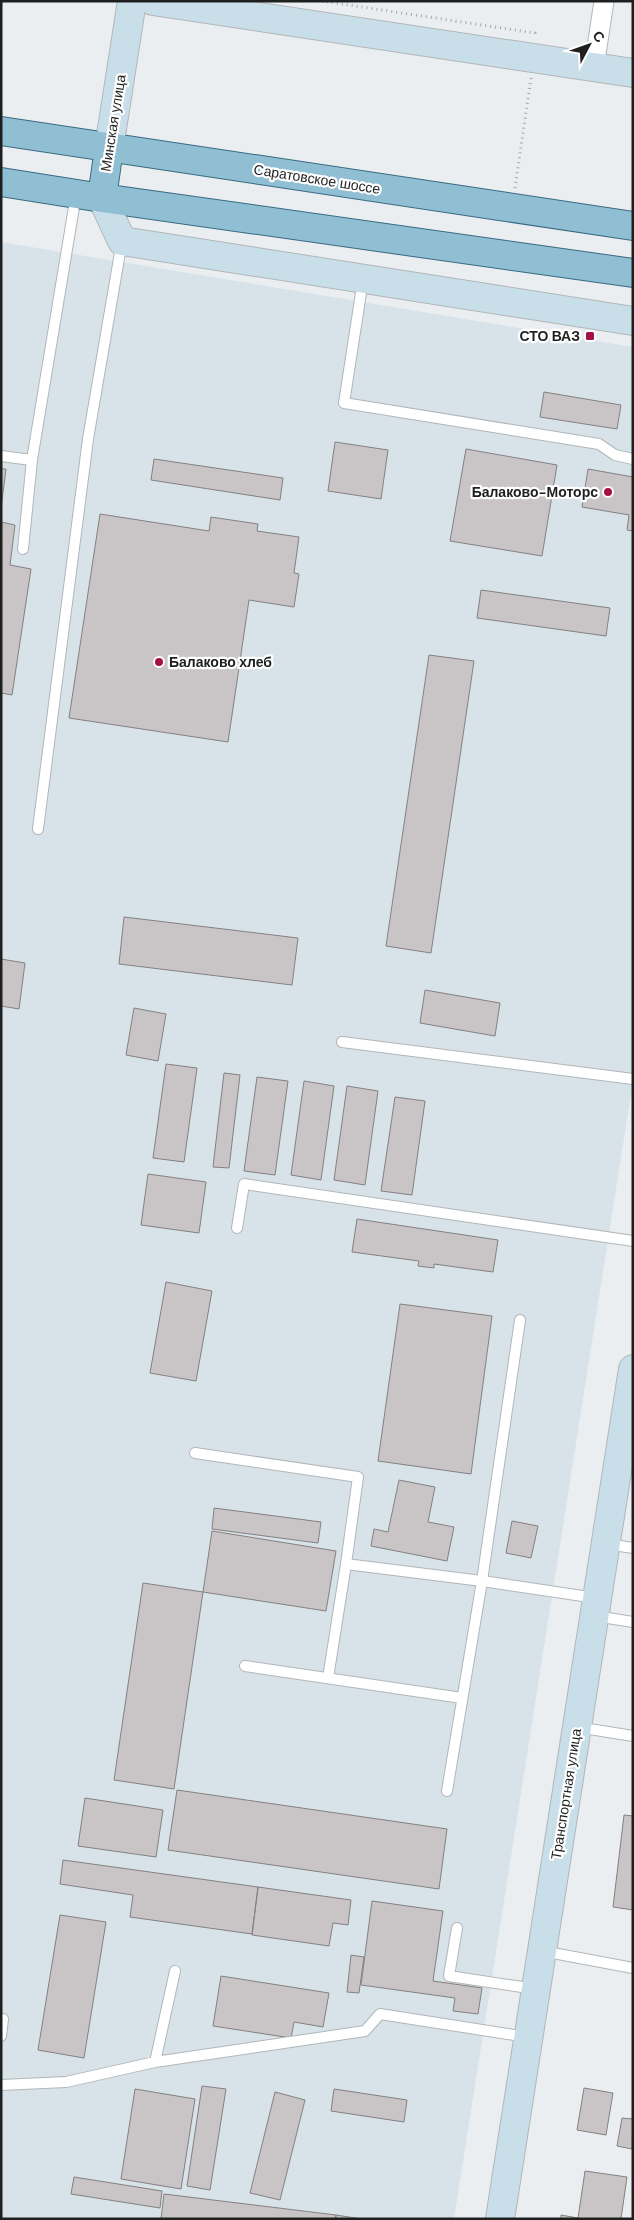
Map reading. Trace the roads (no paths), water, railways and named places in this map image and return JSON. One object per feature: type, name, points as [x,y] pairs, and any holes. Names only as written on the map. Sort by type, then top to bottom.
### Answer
[{"type":"main road","name":"Минская улица","points":[[89,196],[109,148],[132,1]]},
{"type":"main road","points":[[153,1],[633,73]]},
{"type":"main road","name":"Саратовское шоссе","points":[[1,131],[633,226]]},
{"type":"main road","points":[[1,182],[633,273]]},
{"type":"main road","points":[[89,196],[122,241],[633,321]]},
{"type":"main road","name":"Транспортная улица","points":[[500,2219],[605,1543],[630,1399],[633,1369]]},
{"type":"street","points":[[594,67],[604,1]]},
{"type":"lane","points":[[23,549],[32,460],[89,196]]},
{"type":"lane","points":[[38,829],[88,439],[122,241]]},
{"type":"lane","points":[[363,279],[344,402],[598,444],[615,455],[633,459]]},
{"type":"lane","points":[[1,456],[32,460]]},
{"type":"lane","points":[[342,1042],[633,1079]]},
{"type":"lane","points":[[237,1228],[244,1184],[633,1241]]},
{"type":"lane","points":[[447,1791],[482,1580],[520,1320]]},
{"type":"lane","points":[[195,1453],[358,1477],[328,1678]]},
{"type":"lane","points":[[605,1543],[633,1548]]},
{"type":"lane","points":[[346,1564],[482,1580],[595,1607],[633,1622]]},
{"type":"lane","points":[[245,1666],[462,1698]]},
{"type":"lane","points":[[576,1727],[633,1736]]},
{"type":"lane","points":[[457,1928],[449,1976],[536,1989]]},
{"type":"lane","points":[[542,1951],[633,1968]]},
{"type":"lane","points":[[155,2062],[175,1971]]},
{"type":"lane","points":[[1,2085],[66,2082],[155,2062],[365,2031],[380,2014],[528,2037]]},
{"type":"lane","points":[[1,2036],[3,2019]]},
{"type":"place","name":"СТО ВАЗ","points":[[590,336]]},
{"type":"place","name":"Балаково-Моторс","points":[[608,492]]},
{"type":"place","name":"Балаково хлеб","points":[[159,662]]}]
